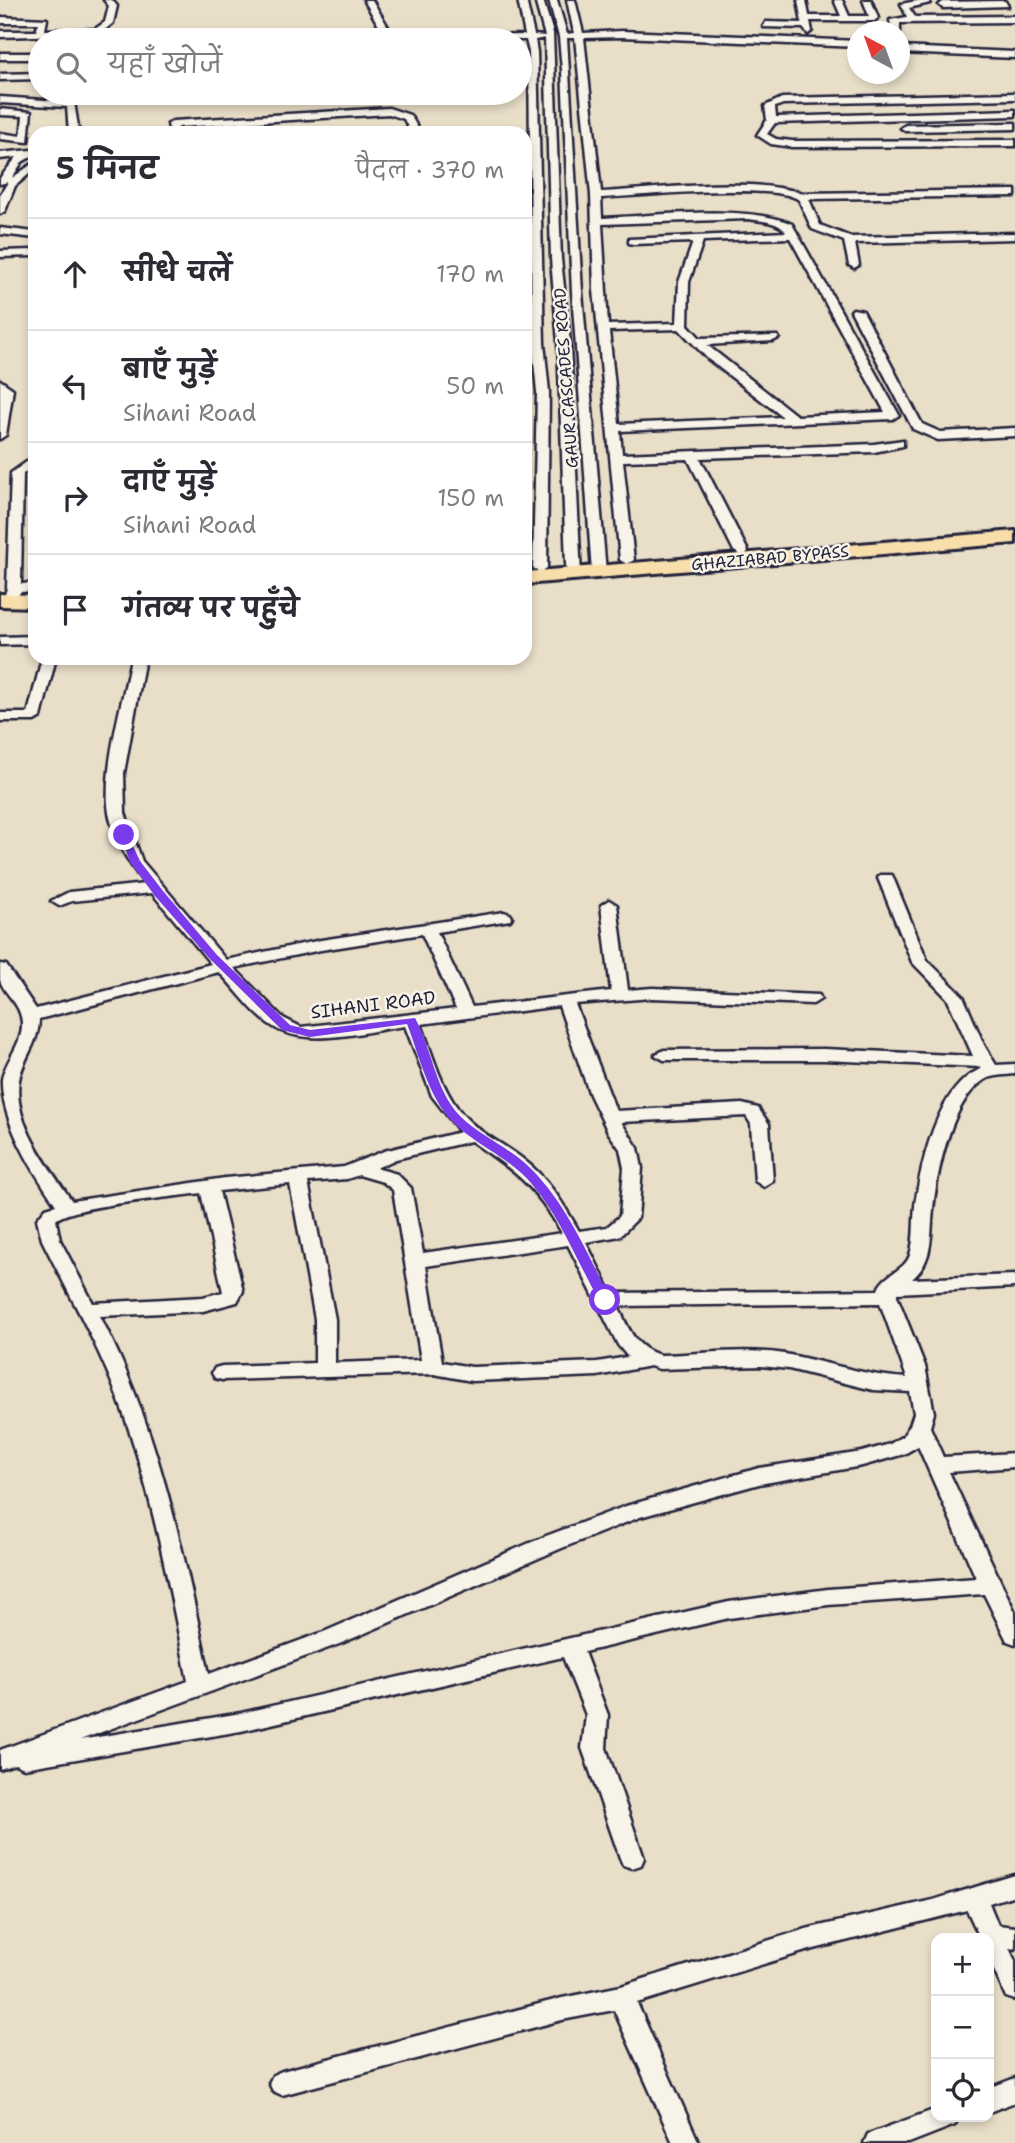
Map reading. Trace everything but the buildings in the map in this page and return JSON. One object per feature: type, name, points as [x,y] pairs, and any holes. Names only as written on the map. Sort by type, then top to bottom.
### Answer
[{"type":"highway","name":"GHAZIABAD BYPASS","points":[[598,567],[626,560],[1015,528]]},
{"type":"highway","name":"GHAZIABAD BYPASS","points":[[532,572],[1015,537]]},
{"type":"highway","points":[[6,601],[28,601]]},
{"type":"highway","points":[[6,601],[28,612]]},
{"type":"street","points":[[104,28],[109,23],[113,6],[108,0]]},
{"type":"street","points":[[368,0],[384,28]]},
{"type":"street","points":[[522,0],[528,28]]},
{"type":"street","name":"GAUR CASCADES ROAD","points":[[538,0],[549,37],[556,259],[575,569]]},
{"type":"street","name":"GAUR CASCADES ROAD","points":[[553,0],[562,37],[598,567]]},
{"type":"street","points":[[571,0],[580,36],[596,195],[596,252],[626,560]]},
{"type":"street","points":[[802,0],[810,42]]},
{"type":"street","points":[[838,0],[846,19]]},
{"type":"street","points":[[766,25],[874,18],[867,0]]},
{"type":"street","points":[[912,19],[904,6],[926,3],[926,0]]},
{"type":"street","points":[[943,5],[1003,2],[1014,19]]},
{"type":"street","points":[[894,21],[1014,19]]},
{"type":"street","points":[[0,20],[44,22],[42,28]]},
{"type":"street","points":[[0,34],[28,37]]},
{"type":"street","points":[[532,38],[603,36],[847,45]]},
{"type":"street","points":[[603,36],[637,40],[847,46]]},
{"type":"street","points":[[0,43],[28,40]]},
{"type":"street","points":[[910,46],[1015,52]]},
{"type":"street","points":[[0,56],[28,56]]},
{"type":"street","points":[[532,66],[532,126]]},
{"type":"street","points":[[0,77],[28,76]]},
{"type":"street","points":[[1,97],[28,93]]},
{"type":"street","points":[[1015,96],[782,101],[770,106],[772,120],[762,135],[766,139],[810,144],[1015,143]]},
{"type":"street","points":[[0,136],[25,140],[28,114],[0,111],[1,97]]},
{"type":"street","points":[[1,97],[28,100]]},
{"type":"street","points":[[932,97],[934,115]]},
{"type":"street","points":[[952,97],[955,115]]},
{"type":"street","points":[[71,105],[73,126]]},
{"type":"street","points":[[173,126],[389,111],[405,114],[413,126]]},
{"type":"street","points":[[772,120],[1015,113]]},
{"type":"street","points":[[807,119],[813,129],[810,144]]},
{"type":"street","points":[[901,128],[1015,126]]},
{"type":"street","points":[[967,127],[972,144]]},
{"type":"street","points":[[813,129],[876,128]]},
{"type":"street","points":[[888,128],[893,144]]},
{"type":"street","points":[[569,134],[590,134]]},
{"type":"street","points":[[0,156],[28,153]]},
{"type":"street","points":[[0,181],[5,180],[19,160],[28,156]]},
{"type":"street","points":[[0,211],[2,193],[28,171]]},
{"type":"street","points":[[553,181],[572,182]]},
{"type":"street","points":[[596,195],[769,190],[801,196],[1015,193]]},
{"type":"street","points":[[801,196],[807,201],[816,227],[840,234],[849,240],[1015,236]]},
{"type":"street","points":[[596,221],[762,216],[780,222],[794,235],[893,415],[615,428]]},
{"type":"street","points":[[0,232],[28,235]]},
{"type":"street","points":[[633,241],[794,235]]},
{"type":"street","points":[[682,326],[684,282],[699,239]]},
{"type":"street","points":[[532,240],[536,259],[532,283]]},
{"type":"street","points":[[849,240],[855,265]]},
{"type":"street","points":[[575,252],[596,252]]},
{"type":"street","points":[[0,254],[28,253]]},
{"type":"street","points":[[536,259],[556,259]]},
{"type":"street","points":[[532,297],[543,392],[532,544]]},
{"type":"street","points":[[857,311],[917,426],[938,436],[1015,432]]},
{"type":"street","points":[[603,328],[682,326],[712,357],[794,419]]},
{"type":"street","points":[[698,342],[773,338]]},
{"type":"street","points":[[532,343],[538,343]]},
{"type":"street","points":[[0,383],[7,389],[0,435]]},
{"type":"street","points":[[543,392],[565,392]]},
{"type":"street","points":[[586,393],[609,393]]},
{"type":"street","points":[[615,458],[874,448],[899,443]]},
{"type":"street","points":[[692,455],[741,551]]},
{"type":"street","points":[[6,601],[18,473],[28,465]]},
{"type":"street","points":[[6,601],[28,590]]},
{"type":"street","points":[[0,641],[28,640]]},
{"type":"street","points":[[0,717],[34,717],[47,665]]},
{"type":"street","name":"SIHANI ROAD","points":[[137,665],[117,773],[117,813],[135,862],[222,966],[277,1022],[297,1032],[310,1033],[620,995],[692,992],[813,999]]},
{"type":"street","points":[[886,878],[920,962],[955,996],[988,1067]]},
{"type":"street","points":[[59,901],[69,897],[155,888]]},
{"type":"street","points":[[609,905],[620,995]]},
{"type":"street","points":[[30,1016],[222,966],[333,943],[504,917]]},
{"type":"street","points":[[427,927],[466,1013]]},
{"type":"street","points":[[0,969],[30,1016],[32,1032],[11,1073],[13,1107],[22,1138],[67,1207]]},
{"type":"street","points":[[415,1261],[574,1240],[614,1232],[629,1218],[633,1168],[629,1148],[608,1116],[565,1000]]},
{"type":"street","points":[[411,1020],[438,1090],[456,1118],[520,1164],[535,1180],[558,1211],[628,1345],[648,1360]]},
{"type":"street","points":[[664,1055],[860,1053],[1015,1069]]},
{"type":"street","points":[[888,1291],[912,1268],[919,1256],[926,1187],[954,1105],[965,1088],[988,1067]]},
{"type":"street","points":[[608,1116],[742,1109],[752,1112],[760,1124],[764,1181]]},
{"type":"street","points":[[201,1687],[166,1526],[142,1441],[118,1373],[46,1227],[46,1219],[67,1207],[209,1186],[347,1174],[390,1155],[476,1134]]},
{"type":"street","points":[[359,1169],[390,1178],[402,1188],[429,1356],[434,1367]]},
{"type":"street","points":[[298,1178],[325,1319],[325,1370]]},
{"type":"street","points":[[86,1310],[203,1304],[230,1297],[233,1291],[209,1186]]},
{"type":"street","points":[[605,1300],[888,1291],[1015,1281]]},
{"type":"street","points":[[0,1761],[334,1637],[554,1542],[634,1511],[759,1476],[862,1459],[897,1450],[910,1441],[920,1427],[924,1413],[915,1366],[888,1291]]},
{"type":"street","points":[[222,1373],[434,1367],[472,1374],[597,1369],[648,1360],[761,1359],[789,1362],[873,1383],[919,1386]]},
{"type":"street","points":[[920,1427],[1015,1635]]},
{"type":"street","points":[[936,1465],[1015,1460]]},
{"type":"street","points":[[0,1761],[241,1723],[676,1620],[778,1602],[991,1585]]},
{"type":"street","points":[[570,1645],[597,1715],[594,1748],[632,1858]]},
{"type":"street","points":[[282,2083],[562,2009],[621,1997],[806,1940],[974,1898],[1015,1885]]},
{"type":"street","points":[[974,1898],[990,1933]]},
{"type":"street","points":[[994,1935],[1015,1938]]},
{"type":"street","points":[[994,1943],[1015,1989]]},
{"type":"street","points":[[621,1997],[686,2143]]},
{"type":"street","points":[[994,2098],[1015,2090]]},
{"type":"street","points":[[877,2143],[933,2122]]},
{"type":"route","points":[[124,835],[135,862],[159,893],[214,957],[286,1028],[310,1033],[411,1020],[438,1090],[456,1118],[520,1164],[535,1180],[558,1211],[605,1300]]}]
